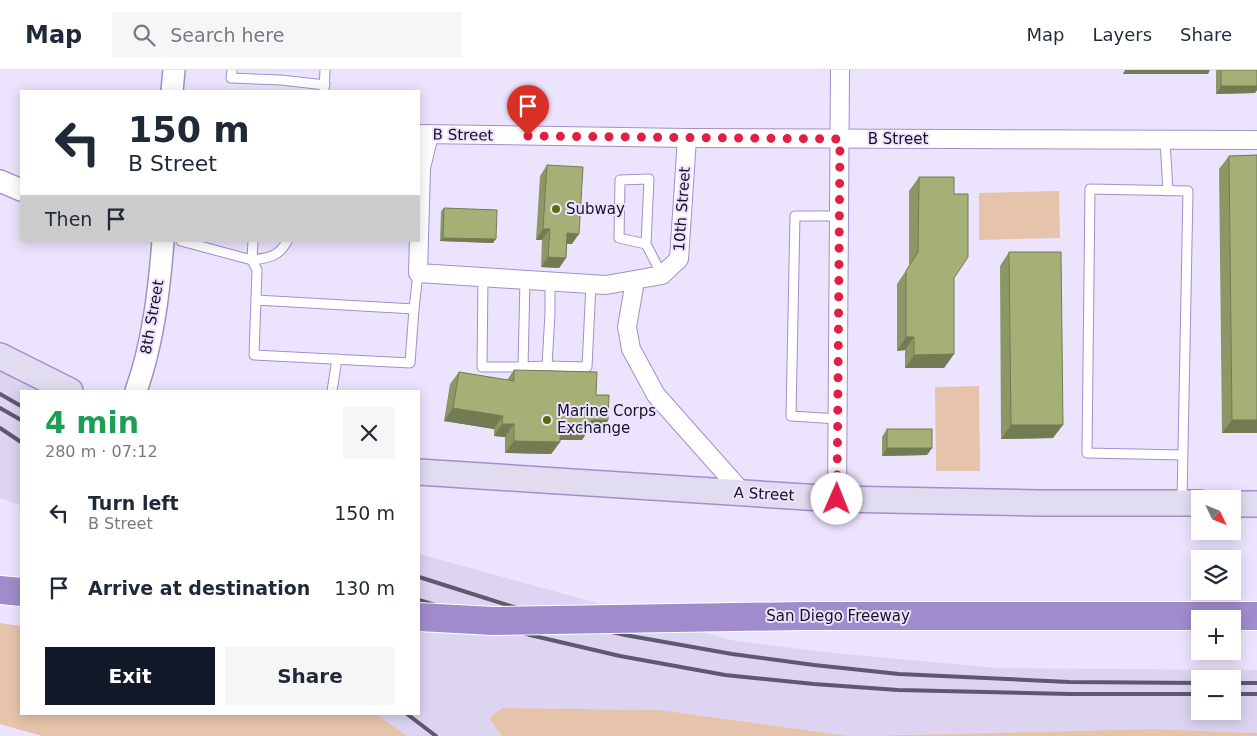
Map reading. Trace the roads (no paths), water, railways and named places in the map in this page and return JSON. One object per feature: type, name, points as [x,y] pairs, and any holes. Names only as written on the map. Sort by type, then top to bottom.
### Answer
[{"type":"highway","points":[[0,590],[20,592]]},
{"type":"highway","name":"San Diego Freeway","points":[[420,617],[493,621],[802,616],[1257,616]]},
{"type":"main road","points":[[0,356],[68,390]]},
{"type":"main road","name":"A Street","points":[[420,472],[837,499],[1191,504]]},
{"type":"main road","points":[[1241,504],[1257,504]]},
{"type":"street","points":[[172,90],[174,70]]},
{"type":"street","points":[[837,499],[840,70]]},
{"type":"street","points":[[420,220],[421,158],[424,135]]},
{"type":"street","name":"B Street","points":[[424,135],[840,139],[1257,140]]},
{"type":"street","name":"10th Street","points":[[662,275],[679,259],[686,138]]},
{"type":"street","points":[[0,181],[20,190]]},
{"type":"street","name":"8th Street","points":[[136,390],[142,372],[158,295],[162,242]]},
{"type":"street","points":[[419,242],[418,273],[606,285],[662,275]]},
{"type":"street","points":[[635,281],[627,327],[631,349],[656,394],[743,493]]},
{"type":"lane","points":[[232,70],[231,78],[280,80],[324,88],[326,70]]},
{"type":"lane","points":[[1166,140],[1168,191]]},
{"type":"lane","points":[[646,244],[619,238],[620,180],[649,180],[646,244],[662,275]]},
{"type":"lane","points":[[1183,455],[1087,453],[1090,189],[1188,191],[1183,455],[1191,504]]},
{"type":"lane","points":[[838,419],[791,416],[795,216],[839,216]]},
{"type":"lane","points":[[185,242],[252,260],[272,258],[284,248],[287,242]]},
{"type":"lane","points":[[253,242],[252,260],[257,270],[254,355],[410,363],[418,273]]},
{"type":"lane","points":[[483,277],[482,367],[587,367],[591,284]]},
{"type":"lane","points":[[523,367],[525,280]]},
{"type":"lane","points":[[547,366],[550,281]]},
{"type":"lane","points":[[256,300],[414,309]]},
{"type":"lane","points":[[332,390],[337,359]]},
{"type":"railway","points":[[0,394],[20,405]]},
{"type":"railway","points":[[0,408],[20,419]]},
{"type":"railway","points":[[0,428],[20,441]]},
{"type":"railway","points":[[420,577],[542,616],[625,635],[732,654],[899,674],[1069,682],[1191,683]]},
{"type":"railway","points":[[420,600],[530,635],[620,656],[725,675],[898,690],[1070,694],[1191,694]]},
{"type":"railway","points":[[1241,683],[1257,683]]},
{"type":"railway","points":[[1241,694],[1257,694]]},
{"type":"railway","points":[[408,715],[436,736]]},
{"type":"place","name":"Subway","points":[[556,209]]},
{"type":"place","name":"Marine Corps Exchange","points":[[547,420]]}]
